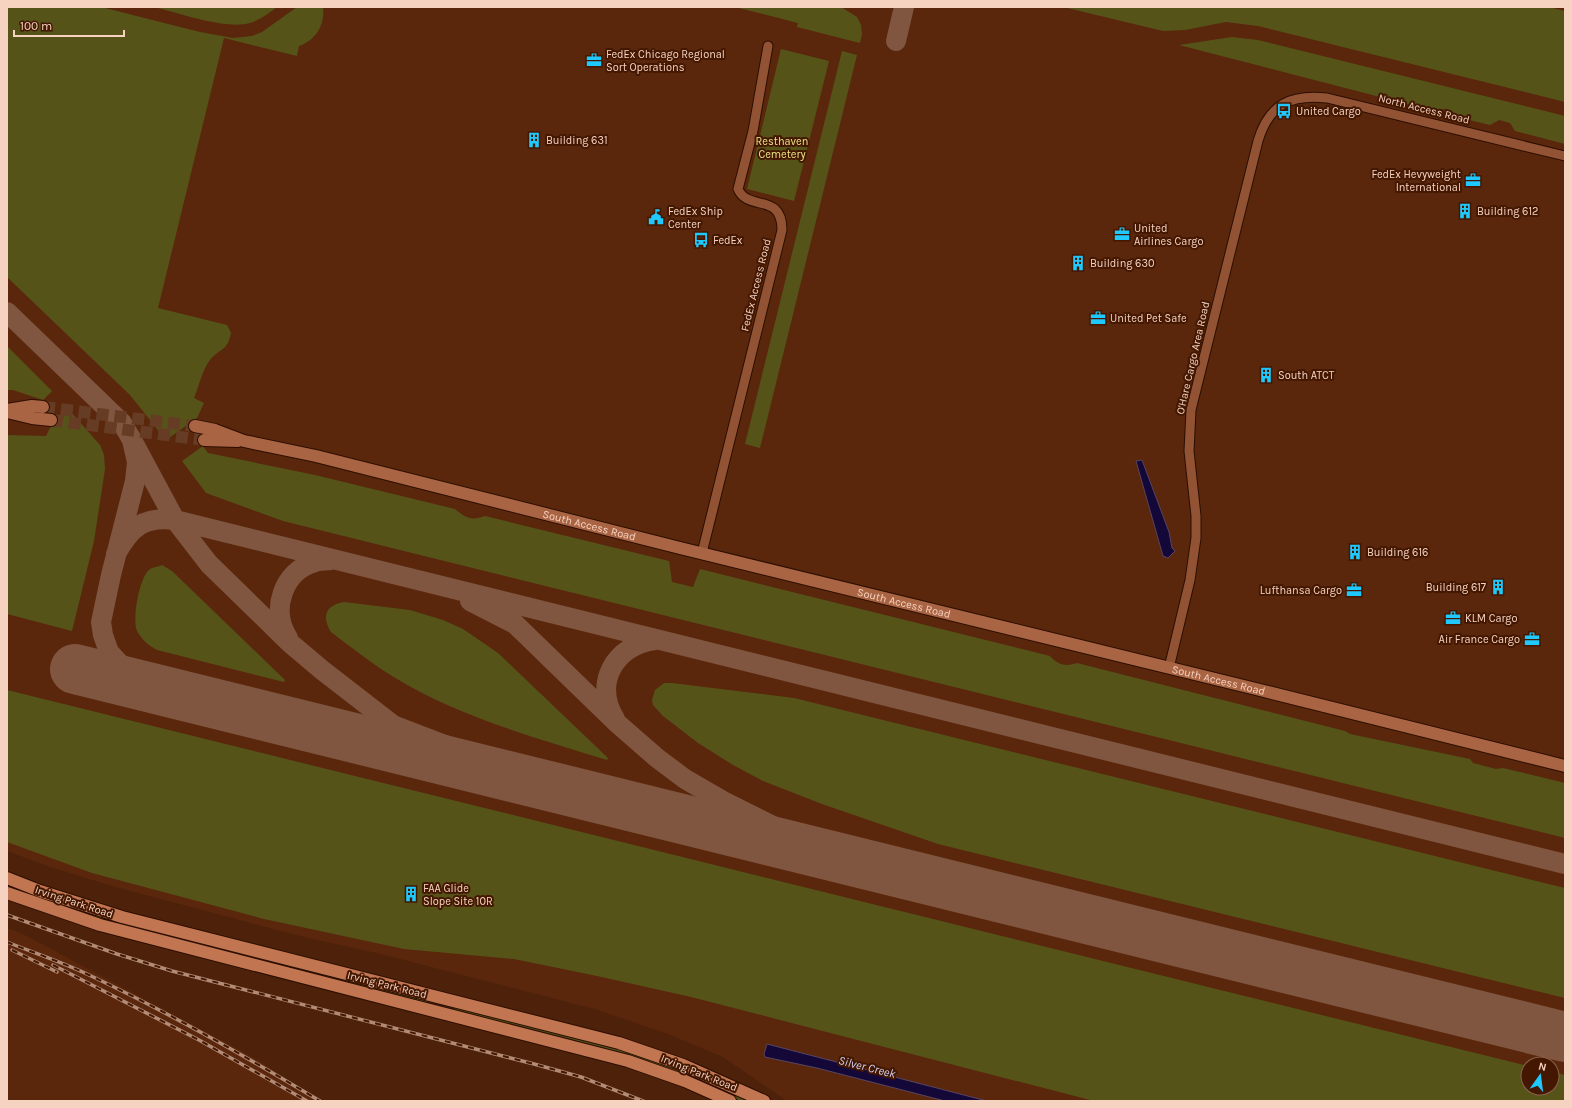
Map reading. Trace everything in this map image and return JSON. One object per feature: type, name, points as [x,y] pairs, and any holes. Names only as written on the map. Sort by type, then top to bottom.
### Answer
[{"type":"main road","name":"Irving Park Road","points":[[7,878],[40,891],[122,917],[619,1043],[683,1065],[764,1101]]},
{"type":"main road","name":"Irving Park Road","points":[[7,893],[100,925],[628,1061],[685,1081],[730,1101]]},
{"type":"street","name":"FedEx Access Road","points":[[702,554],[782,230],[782,220],[778,211],[770,206],[744,198],[738,189],[753,131],[768,46]]},
{"type":"street","name":"North Access Road","points":[[1278,108],[1292,100],[1308,96],[1327,98],[1565,156]]},
{"type":"street","name":"O'Hare Cargo Area Road","points":[[1169,668],[1190,580],[1196,538],[1196,516],[1189,451],[1191,410],[1258,141],[1262,128],[1278,108]]},
{"type":"street","points":[[7,411],[32,406],[43,407]]},
{"type":"street","points":[[7,411],[32,418],[51,420]]},
{"type":"street","name":"South Access Road","points":[[195,426],[215,430],[244,441],[337,462],[702,554],[1565,766]]},
{"type":"street","name":"South Access Road","points":[[204,440],[213,442],[244,441]]},
{"type":"shaded area","points":[[7,7],[1565,7],[1565,1101],[787,1101],[723,1057],[668,1034],[595,1009],[381,954],[304,937],[112,886],[50,867],[7,851]]},
{"type":"shaded area","points":[[1142,460],[1169,532],[1172,548],[1175,551],[1168,558],[1163,556],[1136,461]]},
{"type":"shaded area","points":[[7,928],[23,934],[254,1058],[322,1101],[7,1101]]},
{"type":"shaded area","points":[[767,1044],[987,1101],[945,1101],[817,1068],[765,1057],[764,1054]]},
{"type":"green space","points":[[7,7],[101,7],[200,32],[233,38],[252,36],[262,32],[297,7],[323,7],[321,26],[315,36],[299,46],[297,56],[224,38],[158,308],[227,325],[231,333],[228,343],[210,360],[203,374],[194,398],[204,403],[197,418],[166,440],[130,395],[7,277]]},
{"type":"green space","points":[[154,7],[277,7],[257,20],[240,25],[216,23]]},
{"type":"green space","points":[[735,7],[841,7],[857,17],[861,25],[862,34],[860,43],[797,27],[798,23]]},
{"type":"green space","points":[[1063,7],[1549,7],[1565,11],[1565,102],[1258,26],[1226,22],[1185,30],[1163,31]]},
{"type":"green space","points":[[1232,37],[1258,40],[1565,116],[1565,144],[1515,131],[1510,123],[1499,120],[1490,125],[1457,117],[1452,111],[1444,109],[1434,111],[1179,45]]},
{"type":"green space","name":"Resthaven Cemetery","points":[[781,49],[829,61],[794,201],[747,189]]},
{"type":"green space","points":[[842,51],[857,55],[760,448],[745,444]]},
{"type":"green space","points":[[7,346],[52,391],[43,400],[13,390],[7,390]]},
{"type":"green space","points":[[70,411],[100,445],[104,455],[105,469],[94,541],[72,631],[7,614],[7,435],[46,436],[50,428]]},
{"type":"green space","points":[[203,446],[208,453],[315,475],[455,509],[462,515],[469,518],[485,516],[669,561],[672,582],[693,587],[700,569],[1050,656],[1059,663],[1066,665],[1077,663],[1345,731],[1350,734],[1470,759],[1473,763],[1496,769],[1503,768],[1565,783],[1565,838],[283,521],[206,493],[182,461]]},
{"type":"green space","points":[[162,565],[172,571],[285,680],[284,682],[157,650],[146,642],[137,631],[135,618],[140,589],[146,574],[150,569]]},
{"type":"green space","points":[[344,602],[410,610],[443,620],[463,629],[498,653],[608,758],[607,760],[470,715],[417,690],[392,676],[331,632],[326,621],[327,612],[338,603]]},
{"type":"green space","points":[[664,683],[794,698],[1565,888],[1565,998],[938,844],[822,804],[763,781],[733,765],[698,743],[663,716],[653,705],[652,700],[655,690]]},
{"type":"green space","points":[[7,690],[1520,1064],[1520,1096],[1560,1096],[1560,1074],[1565,1075],[1565,1101],[1094,1101],[691,997],[597,976],[514,959],[404,949],[264,919],[92,873],[7,842]]},
{"type":"green space","points":[[7,883],[428,1000],[427,1004],[82,915],[7,888]]},
{"type":"green space","points":[[455,1007],[629,1052],[690,1074],[751,1101],[741,1101],[731,1096],[454,1011]]},
{"type":"taxiway","points":[[896,41],[904,7]]},
{"type":"taxiway","points":[[7,312],[122,423],[132,440],[137,462],[135,481],[111,575],[101,622],[103,635],[109,652],[131,676],[147,687]]},
{"type":"taxiway","points":[[132,440],[175,520],[209,564],[290,643],[393,725],[513,771],[601,799]]},
{"type":"taxiway","points":[[116,554],[127,537],[140,525],[155,520],[175,520],[1565,864]]},
{"type":"taxiway","points":[[288,638],[280,616],[280,604],[288,583],[295,574],[304,567],[317,561],[331,560]]},
{"type":"taxiway","points":[[470,601],[515,624],[618,724],[657,758],[685,779],[723,801],[783,831],[943,884]]},
{"type":"taxiway","points":[[615,719],[609,705],[606,692],[607,680],[612,668],[619,658],[629,649],[641,643],[655,640]]},
{"type":"runway","points":[[75,669],[1565,1037]]},
{"type":"tunnel","points":[[43,407],[195,426]]},
{"type":"tunnel","points":[[51,420],[204,440]]},
{"type":"railway","points":[[7,915],[117,954],[172,971],[534,1064],[581,1077],[643,1101]]},
{"type":"railway","points":[[7,942],[79,970],[119,989],[235,1051],[320,1101]]},
{"type":"railway","points":[[12,950],[57,972]]},
{"type":"railway","points":[[53,965],[199,1040],[307,1101]]},
{"type":"place","name":"FedEx Chicago Regional Sort Operations","points":[[594,60]]},
{"type":"place","name":"United Cargo","points":[[1284,111]]},
{"type":"place","name":"Building 631","points":[[534,140]]},
{"type":"place","name":"FedEx Hevyweight International","points":[[1473,180]]},
{"type":"place","name":"Building 612","points":[[1465,211]]},
{"type":"place","name":"FedEx Ship Center","points":[[656,217]]},
{"type":"place","name":"United Airlines Cargo","points":[[1122,234]]},
{"type":"place","name":"FedEx","points":[[701,240]]},
{"type":"place","name":"Building 630","points":[[1078,263]]},
{"type":"place","name":"United Pet Safe","points":[[1098,318]]},
{"type":"place","name":"South ATCT","points":[[1266,375]]},
{"type":"place","name":"Building 616","points":[[1355,552]]},
{"type":"place","name":"Building 617","points":[[1498,587]]},
{"type":"place","name":"Lufthansa Cargo","points":[[1354,590]]},
{"type":"place","name":"KLM Cargo","points":[[1453,618]]},
{"type":"place","name":"Air France Cargo","points":[[1532,639]]},
{"type":"place","name":"FAA Glide Slope Site 10R","points":[[411,894]]},
{"type":"water label","name":"Silver Creek","points":[[867,1067]]}]
